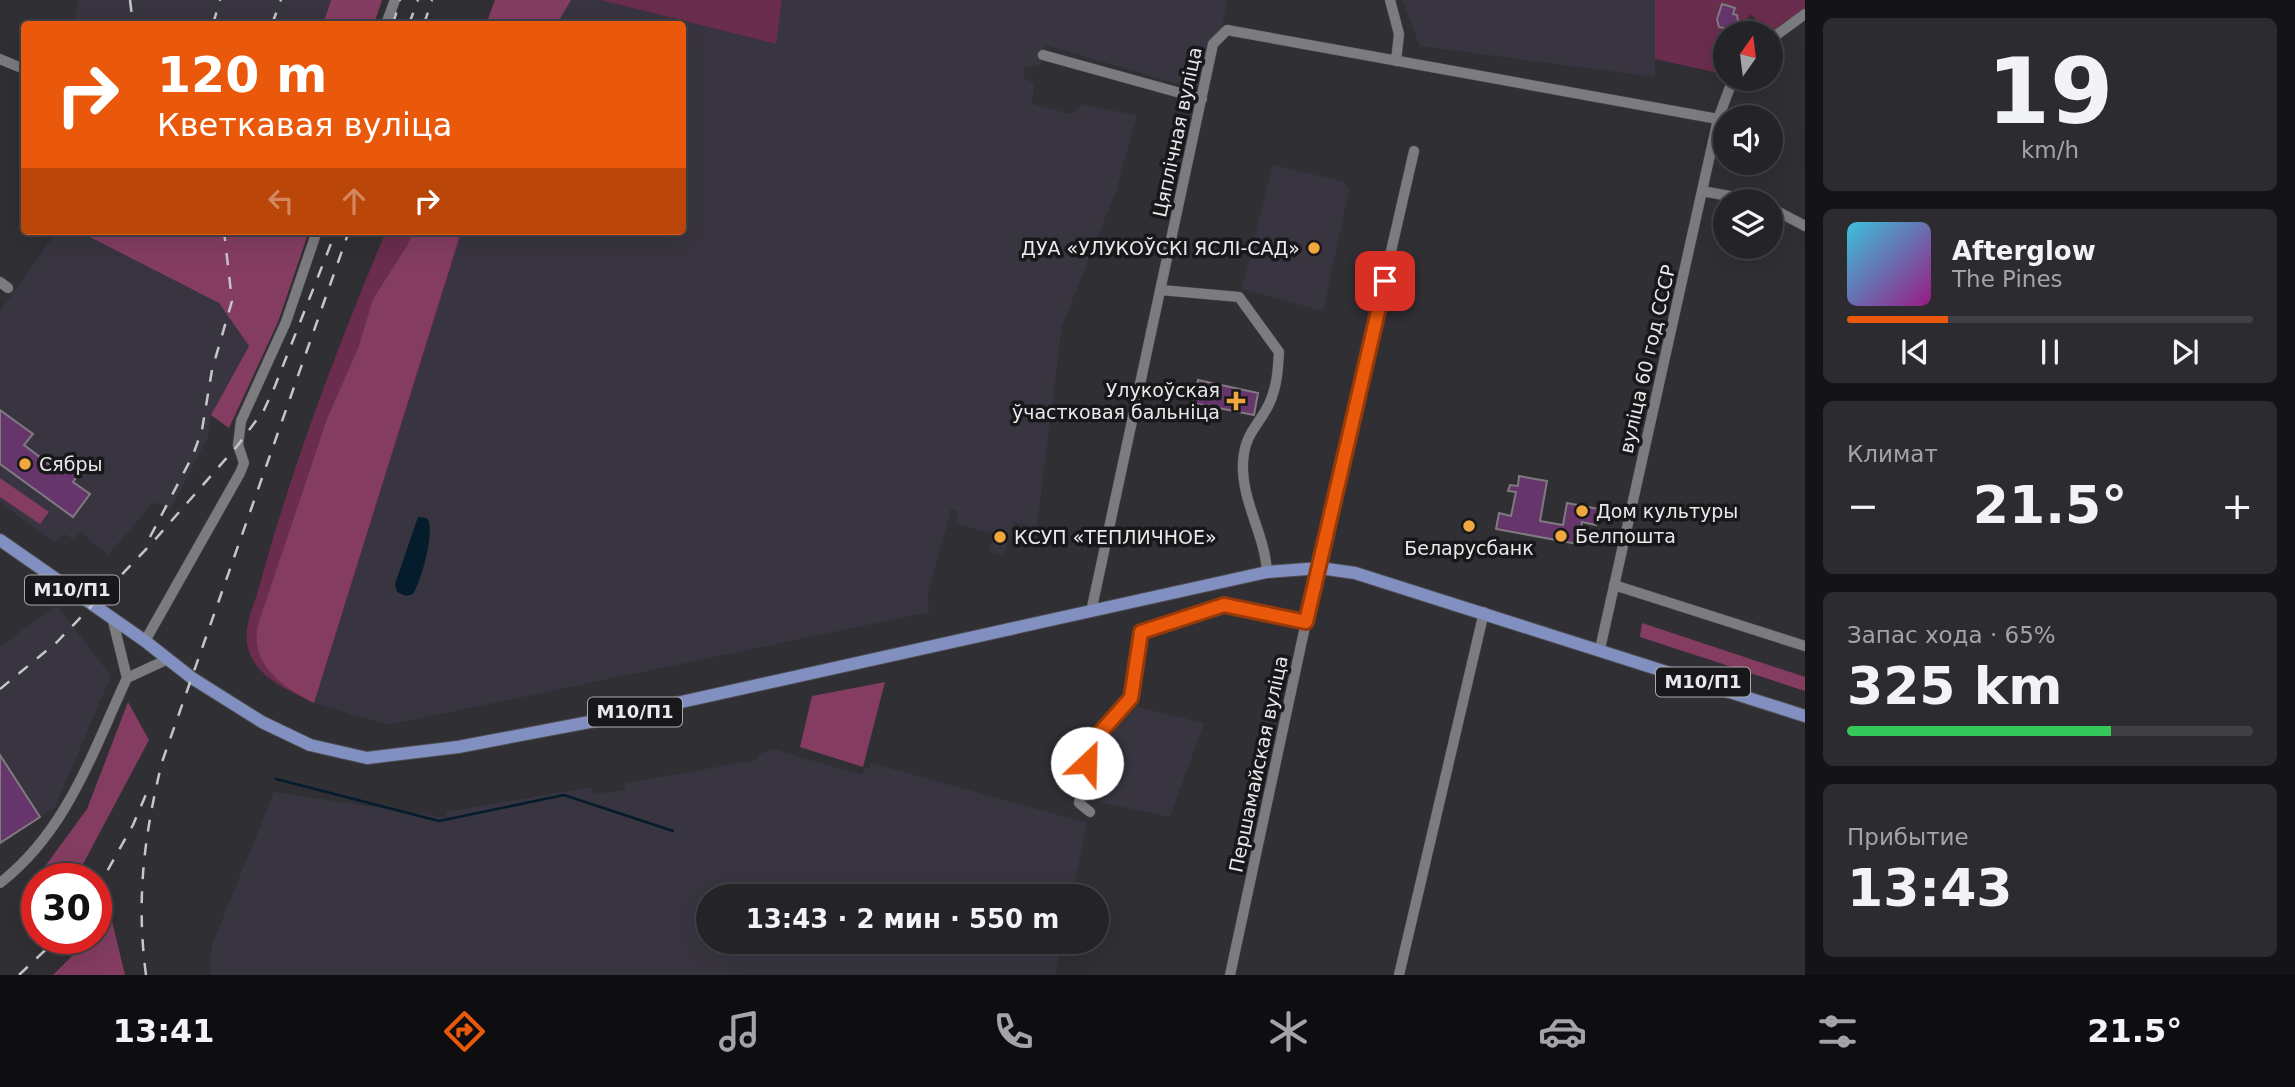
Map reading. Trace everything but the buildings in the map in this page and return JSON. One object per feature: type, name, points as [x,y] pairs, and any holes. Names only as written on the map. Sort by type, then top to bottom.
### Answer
[{"type":"main road","name":"М10/П1","points":[[0,540],[112,617],[166,660],[225,699],[287,734],[337,753],[367,758],[458,747],[587,722],[1267,572],[1320,568],[1355,573],[1484,612],[1805,716]]},
{"type":"street","points":[[387,21],[395,0]]},
{"type":"street","points":[[1390,0],[1399,34],[1396,61]]},
{"type":"street","points":[[1783,31],[1805,15]]},
{"type":"street","name":"Цяплічная вуліца","points":[[1091,612],[1213,44],[1227,30],[1713,119]]},
{"type":"street","points":[[1043,55],[1202,99]]},
{"type":"street","points":[[0,59],[21,68]]},
{"type":"street","name":"вуліца 60 год СССР","points":[[1600,649],[1713,142]]},
{"type":"street","name":"Першамайская вуліца","points":[[1230,975],[1306,622],[1414,151]]},
{"type":"street","points":[[1702,191],[1713,193]]},
{"type":"street","points":[[1783,214],[1805,226]]},
{"type":"street","points":[[145,641],[240,472],[243,463],[238,446],[241,421],[286,322],[316,235]]},
{"type":"street","points":[[1161,290],[1238,297],[1279,352],[1277,383],[1268,406],[1247,440],[1243,462],[1244,492],[1266,555],[1267,572]]},
{"type":"street","points":[[1614,585],[1805,646]]},
{"type":"street","points":[[1090,812],[1079,803],[1090,749],[1098,735],[1131,698],[1141,632],[1224,605],[1306,622]]},
{"type":"street","points":[[1399,975],[1484,612]]},
{"type":"street","points":[[0,883],[40,847],[58,823],[127,678],[112,617]]},
{"type":"street","points":[[127,678],[166,660]]},
{"type":"shaded area","points":[[79,0],[331,0],[324,21],[74,21]]},
{"type":"shaded area","points":[[331,0],[382,0],[375,21],[324,21]]},
{"type":"shaded area","points":[[495,0],[571,0],[559,21],[487,21]]},
{"type":"shaded area","points":[[571,0],[601,0],[684,21],[559,21]]},
{"type":"shaded area","points":[[601,0],[782,0],[776,44]]},
{"type":"shaded area","points":[[782,0],[1227,0],[1209,93],[1045,45],[1041,64],[1024,68],[1024,78],[1034,83],[1032,104],[1070,114],[1084,104],[1137,116],[1116,191],[1062,326],[1037,527],[1013,522],[1004,556],[989,552],[994,534],[955,523],[958,512],[951,509],[928,594],[929,612],[388,725],[314,703],[460,235],[686,235],[686,21],[775,44]]},
{"type":"shaded area","points":[[1402,0],[1655,0],[1655,77],[1420,46]]},
{"type":"shaded area","points":[[1655,0],[1805,0],[1805,8],[1783,24],[1783,21],[1757,21],[1750,14],[1747,21],[1713,21],[1713,72],[1655,59]]},
{"type":"shaded area","name":"ДУА «УЛУКОЎСКІ ЯСЛІ-САД»","points":[[1273,165],[1345,182],[1349,190],[1323,311],[1242,289]]},
{"type":"shaded area","points":[[54,235],[86,235],[219,303],[249,346],[211,415],[208,437],[170,510],[154,502],[108,555],[81,532],[73,539],[64,534],[55,543],[0,502],[0,311]]},
{"type":"shaded area","points":[[86,235],[308,235],[278,322],[229,428],[211,415],[249,346],[219,303]]},
{"type":"shaded area","points":[[384,235],[461,235],[314,703],[267,677],[253,661],[247,634],[273,539],[334,361]]},
{"type":"shaded area","points":[[412,235],[460,235],[314,703],[291,690],[271,673],[259,652],[258,625],[327,419],[359,346],[373,299]]},
{"type":"shaded area","points":[[0,478],[49,512],[40,524],[0,497]]},
{"type":"shaded area","points":[[57,606],[111,676],[55,807],[0,843],[0,646]]},
{"type":"shaded area","points":[[1642,623],[1805,677],[1805,691],[1640,637]]},
{"type":"shaded area","points":[[885,682],[863,767],[800,747],[812,696]]},
{"type":"shaded area","points":[[128,702],[149,740],[84,863],[47,863],[87,809]]},
{"type":"shaded area","points":[[1129,705],[1204,723],[1170,817],[1090,800],[1086,789],[1097,744]]},
{"type":"shaded area","points":[[773,749],[862,775],[871,763],[1087,823],[1074,884],[696,884],[696,954],[1059,954],[1055,975],[210,975],[212,945],[274,792],[447,818],[446,812],[592,787],[594,794],[625,790],[625,783],[758,760],[757,755]]},
{"type":"shaded area","points":[[112,921],[125,975],[53,975],[74,954],[112,954]]},
{"type":"water","points":[[418,517],[427,518],[429,544],[413,594],[406,596],[397,592],[395,584]]},
{"type":"waterway","points":[[276,779],[439,821],[564,795],[673,831]]},
{"type":"railway","points":[[130,0],[133,21]]},
{"type":"railway","points":[[214,21],[220,0]]},
{"type":"railway","points":[[273,21],[281,0]]},
{"type":"railway","points":[[394,21],[400,0]]},
{"type":"railway","points":[[410,21],[418,0]]},
{"type":"railway","points":[[425,21],[432,0]]},
{"type":"railway","points":[[150,537],[193,455],[202,430],[212,370],[232,301],[224,235]]},
{"type":"railway","points":[[0,689],[57,642],[152,543],[238,445],[264,410],[334,235]]},
{"type":"railway","points":[[146,975],[142,894],[146,842],[162,762],[348,235]]},
{"type":"railway","points":[[112,863],[133,825],[147,792]]},
{"type":"railway","points":[[19,975],[41,954]]},
{"type":"place","name":"ДУА «УЛУКОЎСКІ ЯСЛІ-САД»","points":[[1314,248]]},
{"type":"place","name":"Улукоўская ўчастковая бальніца","points":[[1236,401]]},
{"type":"place","name":"Сябры","points":[[25,464]]},
{"type":"place","name":"Дом культуры","points":[[1582,511]]},
{"type":"place","name":"Беларусбанк","points":[[1469,526]]},
{"type":"place","name":"Белпошта","points":[[1561,536]]},
{"type":"place","name":"КСУП «ТЕПЛИЧНОЕ»","points":[[1000,537]]},
{"type":"route","points":[[1087,763],[1090,749],[1098,735],[1131,698],[1141,632],[1224,605],[1306,622],[1385,281]]}]
